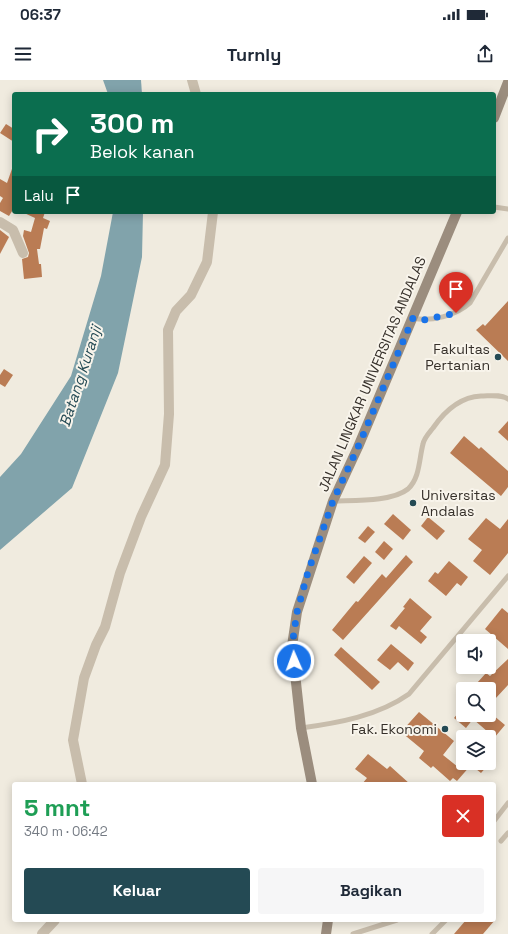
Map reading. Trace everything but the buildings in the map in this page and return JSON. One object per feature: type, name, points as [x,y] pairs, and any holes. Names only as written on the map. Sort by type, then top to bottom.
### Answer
[{"type":"street","points":[[192,80],[195,92]]},
{"type":"street","points":[[496,113],[508,82]]},
{"type":"street","points":[[82,782],[73,740],[84,678],[96,645],[105,627],[120,573],[141,517],[165,465],[169,414],[168,330],[176,311],[191,295],[207,262],[213,214]]},
{"type":"street","name":"JALAN LINGKAR UNIVERSITAS ANDALAS","points":[[312,782],[301,728],[292,646],[297,612],[333,501],[358,447],[456,214]]},
{"type":"street","points":[[0,222],[13,230],[23,253]]},
{"type":"street","points":[[42,934],[53,922]]},
{"type":"street","points":[[327,933],[328,922]]},
{"type":"lane","points":[[496,207],[508,209]]},
{"type":"lane","points":[[413,318],[423,320],[456,313],[464,309],[470,303],[508,238]]},
{"type":"lane","points":[[333,501],[364,500],[393,495],[406,490],[415,482],[423,441],[444,413],[457,403],[478,396],[504,396],[508,399]]},
{"type":"lane","points":[[301,728],[322,725],[372,713],[395,704],[408,694],[508,576]]},
{"type":"lane","points":[[496,818],[508,803]]},
{"type":"lane","points":[[501,841],[508,833]]},
{"type":"lane","points":[[353,934],[391,922]]},
{"type":"lane","points":[[432,934],[444,922]]},
{"type":"water","points":[[103,80],[141,80],[142,92],[107,92]]},
{"type":"water","name":"Batang Kuranji","points":[[113,214],[143,214],[142,257],[118,373],[72,488],[0,550],[0,477],[21,454],[71,376],[101,276]]},
{"type":"place","name":"Fakultas Pertanian","points":[[498,357]]},
{"type":"place","name":"Universitas Andalas","points":[[413,503]]},
{"type":"place","name":"Fak. Ekonomi","points":[[445,729]]},
{"type":"route","points":[[294,661],[292,646],[297,612],[308,572],[333,501],[358,447],[413,318],[423,320],[456,313]]}]
